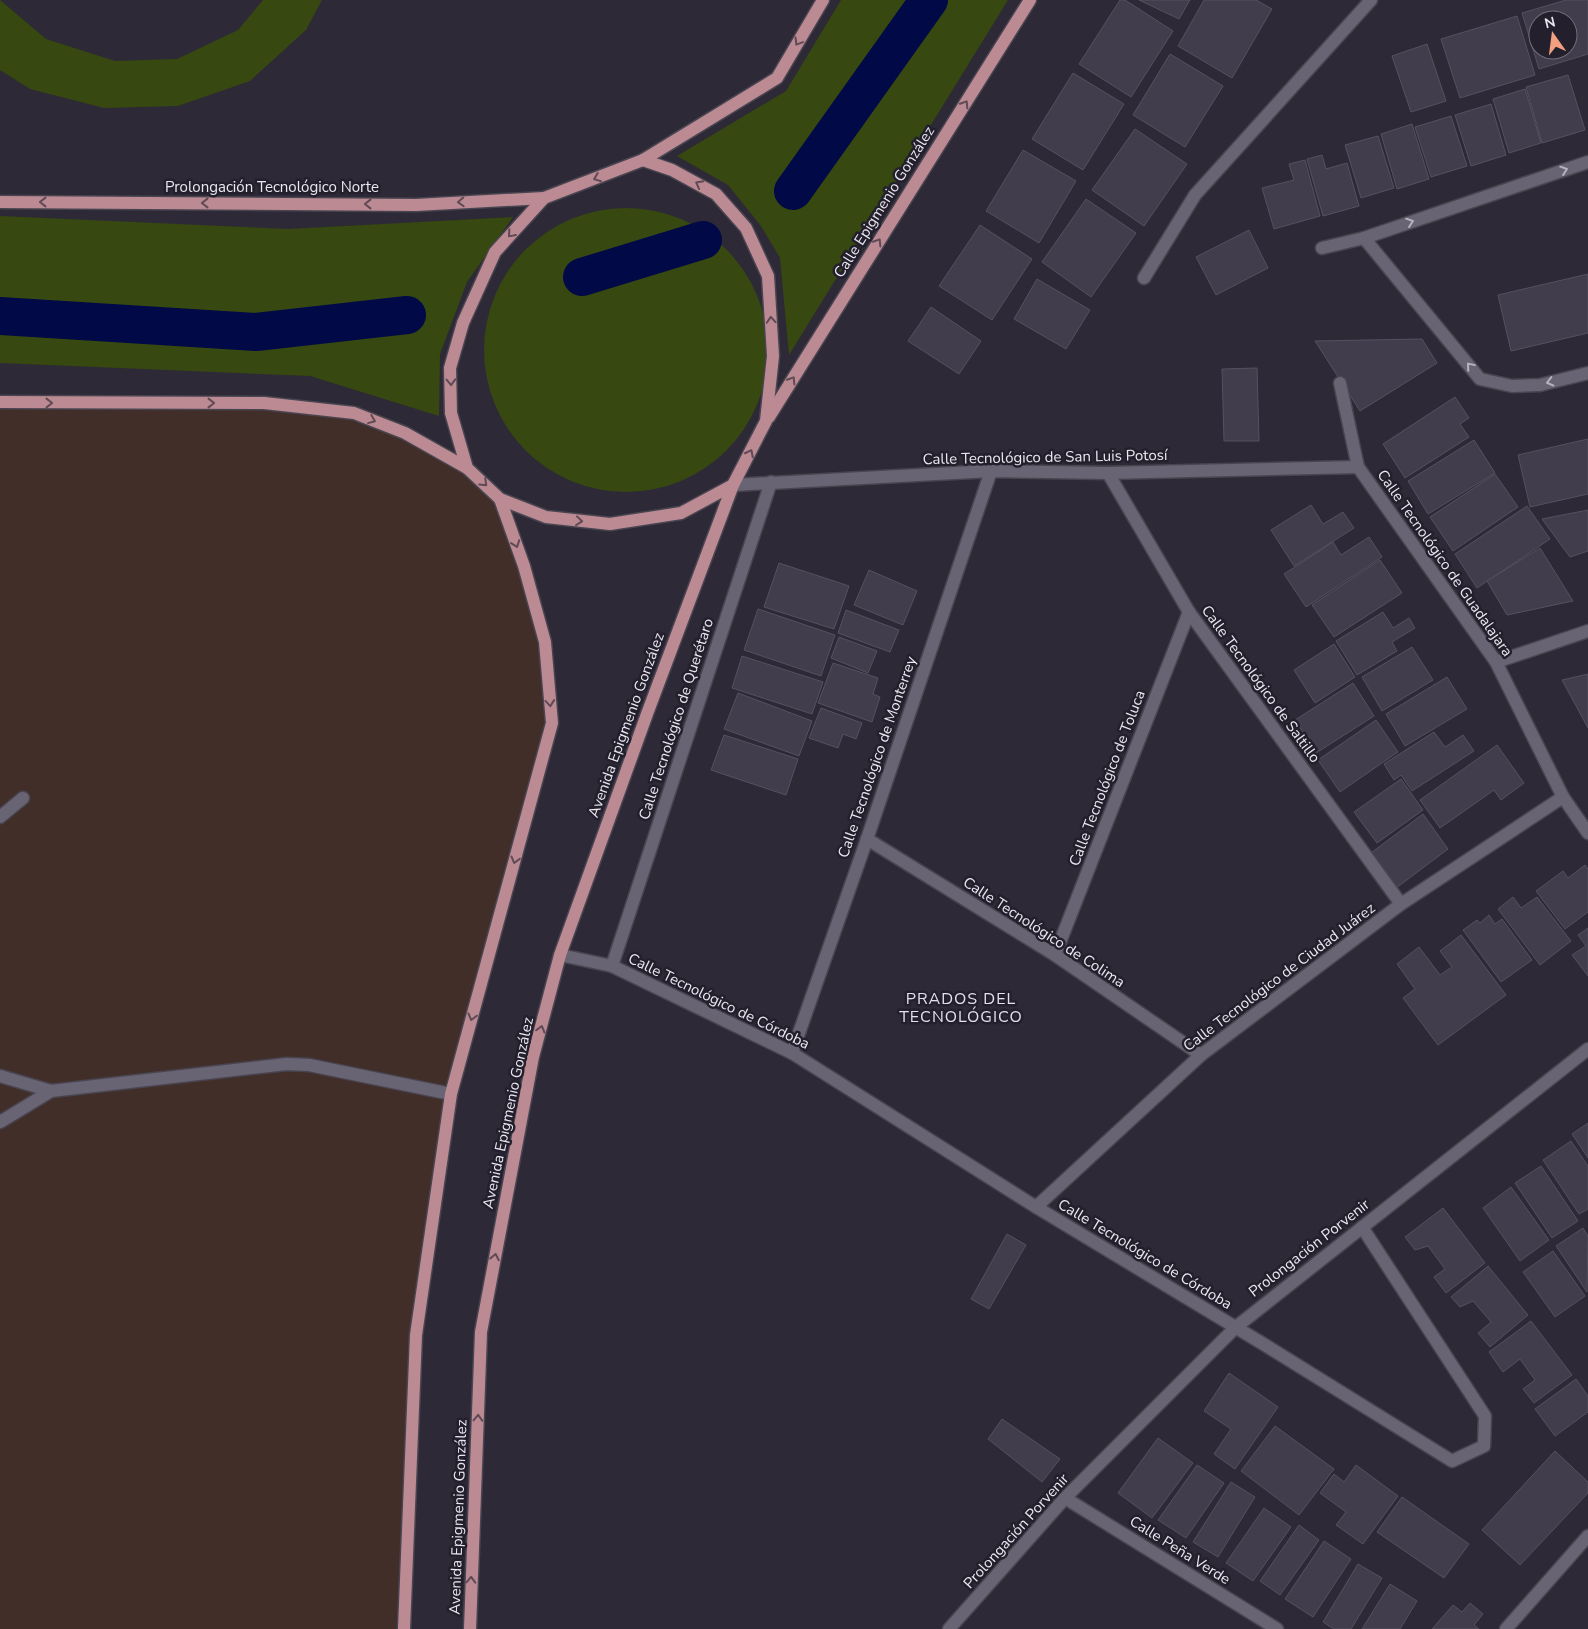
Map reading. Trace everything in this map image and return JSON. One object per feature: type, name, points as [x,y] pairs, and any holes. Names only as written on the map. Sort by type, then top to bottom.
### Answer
[{"type":"main road","points":[[467,468],[451,413],[450,368],[463,323],[495,252],[544,198],[643,160],[777,78],[823,0]]},
{"type":"main road","name":"Calle Epigmenio González","points":[[733,485],[766,421],[1030,0]]},
{"type":"main road","points":[[643,160],[672,170],[716,194],[746,228],[768,276],[773,356],[766,421]]},
{"type":"main road","name":"Prolongación Tecnológico Norte","points":[[0,202],[416,205],[544,198]]},
{"type":"main road","points":[[0,402],[264,403],[354,413],[405,433],[467,468],[500,499],[546,518],[610,524],[680,513],[733,485]]},
{"type":"main road","name":"Avenida Epigmenio González","points":[[470,1629],[481,1332],[533,1057],[560,955],[647,714],[733,485]]},
{"type":"main road","points":[[404,1629],[416,1335],[451,1094],[552,723],[545,642],[524,566],[500,499]]},
{"type":"street","points":[[1144,278],[1195,195],[1371,0]]},
{"type":"street","points":[[1322,248],[1364,238],[1588,162]]},
{"type":"street","points":[[1364,238],[1480,379],[1512,386],[1540,385],[1588,373]]},
{"type":"street","name":"Calle Tecnológico de Guadalajara","points":[[1340,383],[1358,467],[1496,662],[1563,797],[1588,833]]},
{"type":"street","name":"Calle Tecnológico de San Luis Potosí","points":[[733,485],[991,471],[1108,473],[1358,467]]},
{"type":"street","name":"Calle Tecnológico de Monterrey","points":[[792,1052],[867,839],[991,471]]},
{"type":"street","name":"Calle Tecnológico de Saltillo","points":[[1108,473],[1189,612],[1401,904]]},
{"type":"street","name":"Calle Tecnológico de Querétaro","points":[[612,966],[771,482]]},
{"type":"street","name":"Calle Tecnológico de Toluca","points":[[1055,955],[1189,612]]},
{"type":"street","points":[[1496,662],[1588,631]]},
{"type":"street","name":"Calle Tecnológico de Ciudad Juárez","points":[[1036,1207],[1201,1055],[1401,904],[1563,797]]},
{"type":"street","points":[[0,818],[23,798]]},
{"type":"street","name":"Calle Tecnológico de Colima","points":[[867,839],[1055,955],[1201,1055]]},
{"type":"street","name":"Calle Tecnológico de Córdoba","points":[[560,955],[612,966],[792,1052],[1036,1207],[1452,1460],[1484,1446],[1485,1416],[1362,1227]]},
{"type":"street","name":"Prolongación Porvenir","points":[[949,1629],[1066,1498],[1236,1327],[1588,1049]]},
{"type":"street","points":[[0,1076],[51,1090],[287,1064],[309,1065],[451,1094]]},
{"type":"street","points":[[0,1122],[51,1090]]},
{"type":"street","name":"Calle Peña Verde","points":[[1066,1498],[1277,1629]]},
{"type":"street","points":[[1506,1629],[1588,1536]]},
{"type":"shaded area","points":[[0,402],[264,403],[354,413],[467,468],[500,499],[545,642],[552,723],[451,1094],[416,1335],[404,1629],[0,1629]]},
{"type":"green space","points":[[0,0],[46,39],[115,61],[177,59],[238,30],[263,0],[322,0],[306,30],[250,81],[178,106],[104,108],[30,89],[0,70]]},
{"type":"green space","points":[[841,0],[1008,0],[789,355],[780,258],[761,226],[728,185],[677,156],[786,91]]},
{"type":"green space","points":[[626,208],[654,211],[680,219],[705,232],[726,250],[744,271],[757,296],[765,322],[768,350],[765,378],[757,404],[744,429],[726,450],[705,468],[680,481],[654,489],[626,492],[598,489],[572,481],[547,468],[526,450],[508,429],[495,404],[487,378],[484,350],[487,322],[495,296],[508,271],[526,250],[547,232],[572,219],[598,211]]},
{"type":"green space","points":[[0,216],[288,229],[513,217],[467,282],[440,354],[439,416],[310,376],[0,363]]},
{"type":"building","points":[[1120,0],[1125,0],[1173,31],[1131,97],[1079,64]]},
{"type":"building","points":[[1139,0],[1190,0],[1179,19]]},
{"type":"building","points":[[1204,0],[1256,0],[1272,9],[1232,78],[1178,46]]},
{"type":"building","points":[[1566,0],[1588,0],[1588,54],[1578,57],[1578,10],[1532,10]]},
{"type":"building","points":[[1528,11],[1528,33],[1522,13]]},
{"type":"building","points":[[1517,16],[1528,52],[1528,60],[1530,60],[1535,75],[1460,98],[1441,39]]},
{"type":"building","points":[[1427,44],[1446,101],[1411,112],[1392,56]]},
{"type":"building","points":[[1170,54],[1223,86],[1185,147],[1133,115]]},
{"type":"building","points":[[1536,60],[1568,60],[1539,69]]},
{"type":"building","points":[[1073,73],[1124,104],[1083,170],[1032,139]]},
{"type":"building","points":[[1568,75],[1585,130],[1542,143],[1526,87]]},
{"type":"building","points":[[1525,89],[1541,143],[1509,153],[1493,99]]},
{"type":"building","points":[[1491,104],[1506,155],[1471,166],[1455,115]]},
{"type":"building","points":[[1451,116],[1467,166],[1431,177],[1415,127]]},
{"type":"building","points":[[1412,124],[1429,179],[1397,189],[1381,134]]},
{"type":"building","points":[[1135,129],[1187,164],[1144,226],[1092,190]]},
{"type":"building","points":[[1378,136],[1394,188],[1361,198],[1345,145]]},
{"type":"building","points":[[1023,150],[1076,181],[1039,243],[986,211]]},
{"type":"building","points":[[1322,155],[1326,169],[1347,163],[1359,206],[1323,216],[1307,159]]},
{"type":"building","points":[[1305,160],[1320,216],[1274,229],[1262,188],[1294,180],[1289,164]]},
{"type":"building","points":[[1086,199],[1136,233],[1091,297],[1042,262]]},
{"type":"building","points":[[980,225],[1032,259],[992,320],[939,286]]},
{"type":"building","points":[[1249,230],[1268,268],[1216,295],[1196,257]]},
{"type":"building","points":[[1588,274],[1588,333],[1511,351],[1498,295]]},
{"type":"building","points":[[1037,279],[1090,310],[1066,349],[1014,319]]},
{"type":"building","points":[[931,307],[981,341],[959,374],[908,341]]},
{"type":"building","points":[[1422,339],[1437,363],[1360,411],[1315,341]]},
{"type":"building","points":[[1257,368],[1259,441],[1224,441],[1222,369]]},
{"type":"building","points":[[1455,397],[1469,418],[1460,424],[1469,437],[1405,478],[1383,444]]},
{"type":"building","points":[[1588,439],[1588,494],[1530,507],[1518,455]]},
{"type":"building","points":[[1474,440],[1495,473],[1428,514],[1408,481]]},
{"type":"building","points":[[1495,474],[1518,507],[1453,551],[1430,517]]},
{"type":"building","points":[[1311,505],[1323,524],[1343,512],[1354,528],[1294,566],[1271,530]]},
{"type":"building","points":[[1527,506],[1550,539],[1477,588],[1455,554]]},
{"type":"building","points":[[1588,510],[1588,551],[1570,557],[1542,519]]},
{"type":"building","points":[[1369,537],[1382,557],[1306,607],[1284,574],[1333,542],[1341,555]]},
{"type":"building","points":[[1540,548],[1573,601],[1507,615],[1487,581]]},
{"type":"building","points":[[1380,560],[1402,593],[1334,637],[1312,605]]},
{"type":"building","points":[[779,563],[849,586],[834,629],[764,607]]},
{"type":"building","points":[[869,570],[917,591],[903,625],[854,605]]},
{"type":"building","points":[[758,609],[835,635],[821,676],[744,650]]},
{"type":"building","points":[[846,610],[899,630],[890,652],[838,633]]},
{"type":"building","points":[[1383,612],[1393,628],[1409,618],[1415,628],[1392,642],[1397,651],[1357,675],[1336,641]]},
{"type":"building","points":[[839,637],[877,651],[868,673],[831,658]]},
{"type":"building","points":[[1334,644],[1355,677],[1315,703],[1294,670]]},
{"type":"building","points":[[1412,647],[1433,680],[1382,711],[1362,677]]},
{"type":"building","points":[[742,656],[823,682],[812,714],[732,688]]},
{"type":"building","points":[[833,663],[878,678],[873,694],[880,697],[872,722],[818,703]]},
{"type":"building","points":[[1588,674],[1588,728],[1562,680]]},
{"type":"building","points":[[1447,677],[1467,709],[1405,746],[1386,714]]},
{"type":"building","points":[[1353,683],[1374,716],[1316,753],[1295,720]]},
{"type":"building","points":[[738,693],[812,721],[799,756],[724,729]]},
{"type":"building","points":[[821,708],[862,723],[856,739],[843,734],[838,748],[809,738]]},
{"type":"building","points":[[1376,720],[1398,752],[1340,792],[1318,760]]},
{"type":"building","points":[[1434,732],[1445,747],[1463,735],[1474,751],[1412,791],[1401,775],[1394,780],[1384,764]]},
{"type":"building","points":[[724,735],[798,759],[786,795],[711,770]]},
{"type":"building","points":[[1497,745],[1524,783],[1501,800],[1494,790],[1440,828],[1420,800]]},
{"type":"building","points":[[1401,779],[1423,810],[1377,843],[1354,812]]},
{"type":"building","points":[[1423,814],[1448,849],[1396,888],[1371,853]]},
{"type":"building","points":[[1585,865],[1588,869],[1588,912],[1565,929],[1536,891],[1563,871],[1568,878]]},
{"type":"building","points":[[1513,897],[1521,908],[1537,897],[1571,941],[1540,965],[1498,909]]},
{"type":"building","points":[[1489,915],[1495,924],[1502,919],[1532,960],[1501,982],[1463,930],[1477,920],[1480,923]]},
{"type":"building","points":[[1588,928],[1588,976],[1572,955],[1586,946],[1578,935]]},
{"type":"building","points":[[1461,935],[1506,995],[1438,1045],[1403,998],[1415,989],[1397,964],[1419,947],[1440,975],[1452,967],[1440,951]]},
{"type":"building","points":[[1588,1123],[1588,1158],[1572,1134]]},
{"type":"building","points":[[1571,1141],[1588,1166],[1588,1209],[1579,1214],[1543,1160]]},
{"type":"building","points":[[1541,1166],[1578,1221],[1552,1238],[1515,1183]]},
{"type":"building","points":[[1511,1187],[1549,1240],[1520,1261],[1483,1208]]},
{"type":"building","points":[[1443,1208],[1485,1263],[1446,1293],[1434,1277],[1445,1269],[1428,1246],[1415,1250],[1405,1237]]},
{"type":"building","points":[[1583,1228],[1588,1236],[1587,1292],[1556,1246]]},
{"type":"building","points":[[1007,1234],[1026,1245],[989,1309],[971,1299]]},
{"type":"building","points":[[1553,1251],[1585,1296],[1555,1317],[1523,1272]]},
{"type":"building","points":[[1488,1266],[1528,1315],[1490,1347],[1478,1333],[1491,1322],[1473,1301],[1460,1307],[1451,1297]]},
{"type":"building","points":[[1531,1321],[1572,1375],[1534,1403],[1523,1389],[1535,1380],[1520,1359],[1503,1372],[1489,1352]]},
{"type":"building","points":[[1229,1373],[1278,1407],[1235,1469],[1214,1454],[1231,1429],[1204,1411]]},
{"type":"building","points":[[1576,1379],[1588,1396],[1588,1412],[1555,1436],[1535,1409]]},
{"type":"building","points":[[1002,1419],[1060,1459],[1042,1482],[988,1439]]},
{"type":"building","points":[[1275,1426],[1334,1469],[1299,1515],[1241,1471]]},
{"type":"building","points":[[1158,1438],[1193,1463],[1152,1518],[1118,1493]]},
{"type":"building","points":[[1555,1451],[1588,1482],[1588,1493],[1520,1565],[1482,1530]]},
{"type":"building","points":[[1197,1465],[1224,1483],[1186,1538],[1158,1520]]},
{"type":"building","points":[[1356,1465],[1398,1496],[1363,1544],[1336,1525],[1346,1512],[1320,1493],[1334,1474],[1344,1482]]},
{"type":"building","points":[[1231,1482],[1255,1497],[1218,1557],[1193,1542]]},
{"type":"building","points":[[1402,1497],[1469,1544],[1444,1578],[1377,1532]]},
{"type":"building","points":[[1264,1508],[1291,1527],[1253,1581],[1226,1563]]},
{"type":"building","points":[[1299,1525],[1319,1540],[1280,1595],[1260,1581]]},
{"type":"building","points":[[1324,1541],[1351,1559],[1313,1617],[1285,1599]]},
{"type":"building","points":[[1358,1564],[1382,1578],[1351,1629],[1334,1629],[1323,1622]]},
{"type":"building","points":[[1390,1584],[1417,1601],[1400,1629],[1362,1629]]},
{"type":"building","points":[[1470,1603],[1483,1614],[1474,1625],[1479,1629],[1432,1629],[1453,1605],[1462,1612]]},
{"type":"waterway","points":[[793,191],[929,0]]},
{"type":"waterway","points":[[582,277],[703,240]]},
{"type":"waterway","points":[[0,316],[256,332],[407,315]]},
{"type":"district","name":"PRADOS DEL TECNOLÓGICO","points":[[961,1007]]}]
